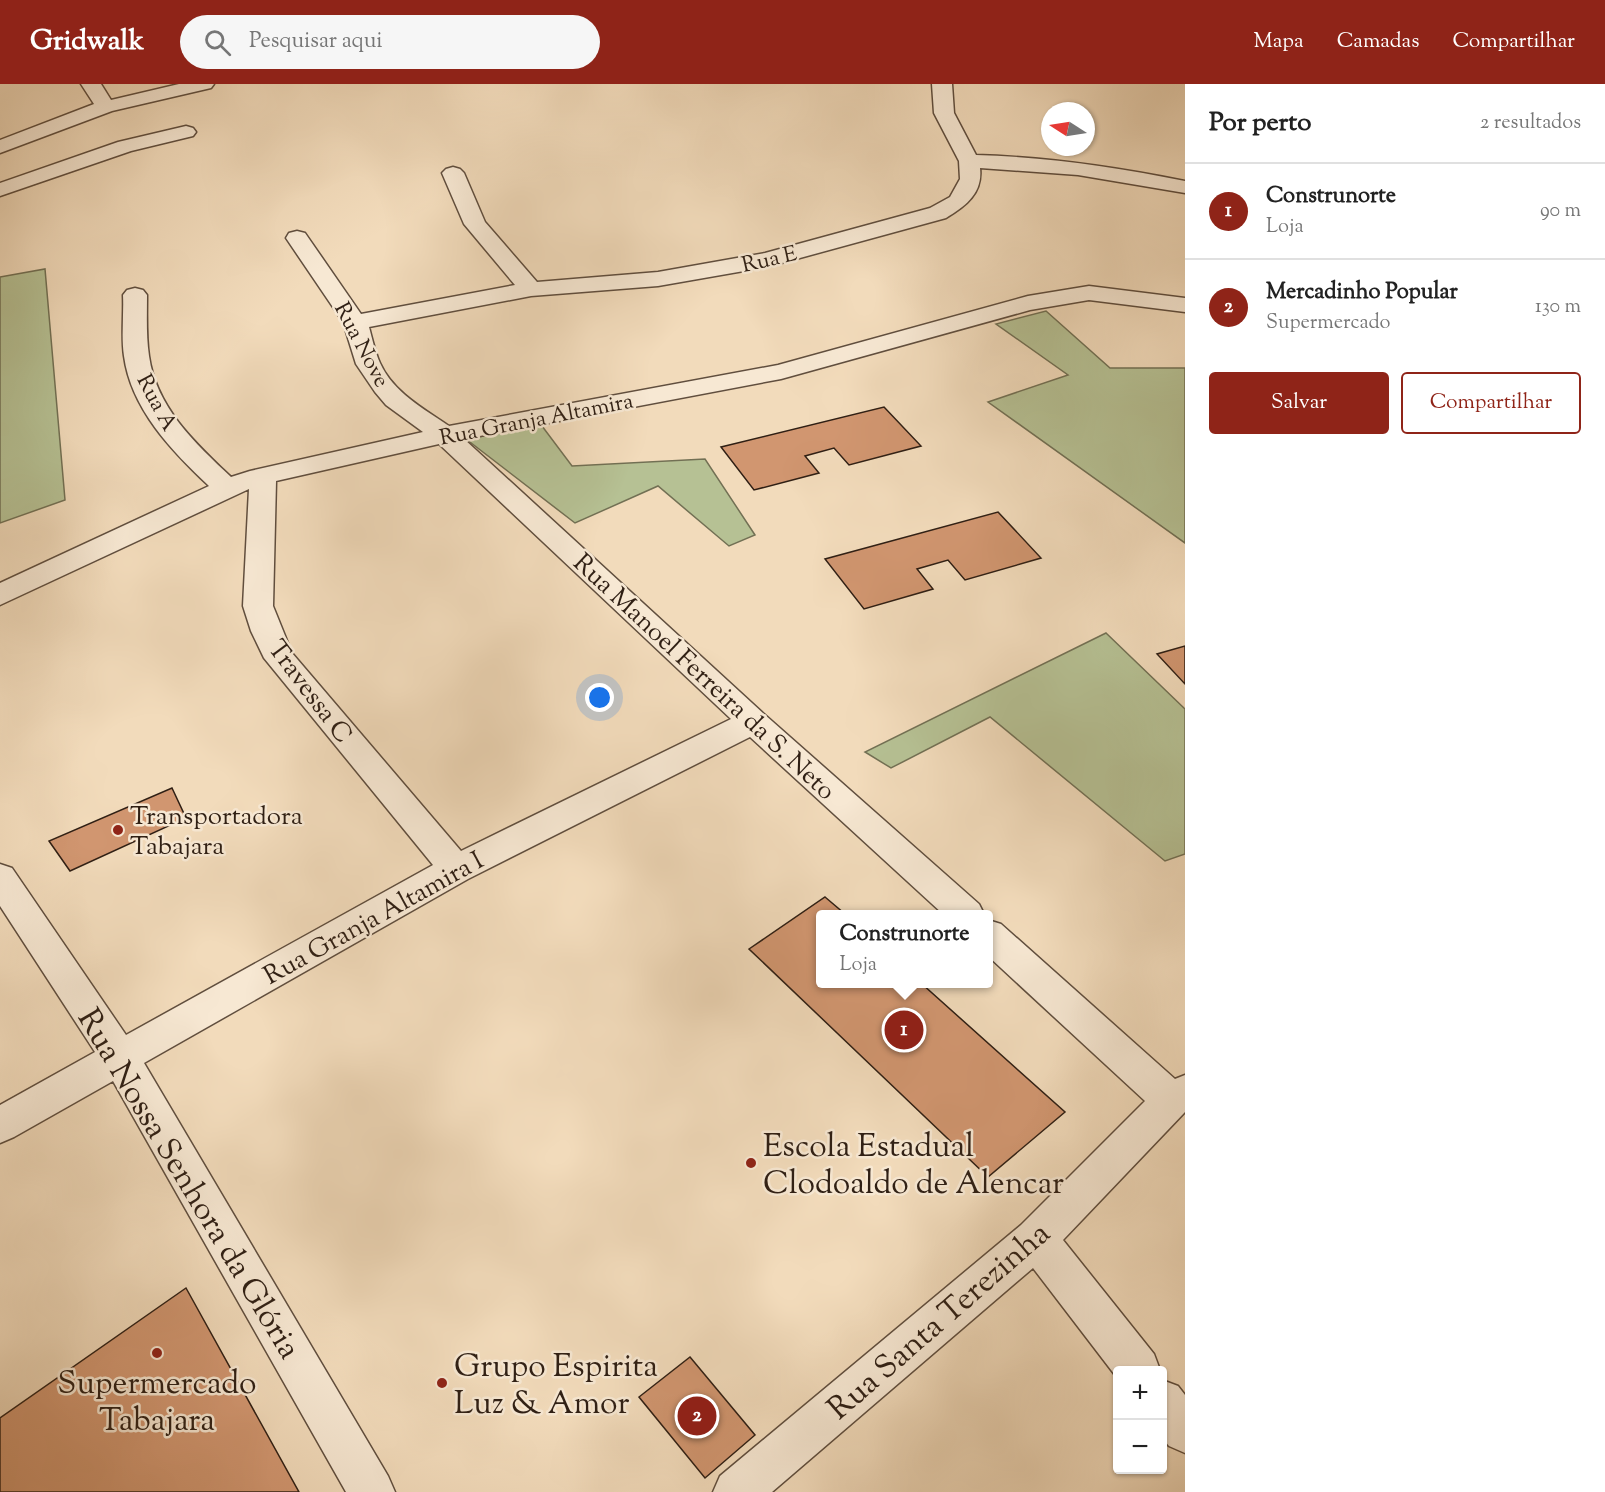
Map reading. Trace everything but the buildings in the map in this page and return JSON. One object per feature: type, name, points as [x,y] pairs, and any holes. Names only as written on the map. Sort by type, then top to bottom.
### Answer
[{"type":"street","points":[[91,84],[106,108]]},
{"type":"street","points":[[0,147],[106,108],[204,84]]},
{"type":"street","points":[[942,84],[944,113],[969,162],[1033,163],[1185,187]]},
{"type":"street","points":[[0,190],[125,146],[186,132]]},
{"type":"street","name":"Rua E","points":[[355,322],[531,289],[658,279],[767,260],[938,213],[959,201],[967,190],[971,179],[969,162]]},
{"type":"street","points":[[453,173],[475,224],[531,289]]},
{"type":"street","name":"Rua Nove","points":[[297,238],[355,322],[368,364],[384,387],[395,400],[444,435]]},
{"type":"street","name":"Rua Granja Altamira","points":[[0,595],[227,489],[263,476],[444,435],[781,372],[1012,307],[1089,293],[1185,305]]},
{"type":"street","name":"Rua A","points":[[135,295],[138,365],[158,413],[167,428],[227,489]]},
{"type":"street","name":"Rua Manoel Ferreira da S. Neto","points":[[444,435],[753,722],[960,910]]},
{"type":"street","name":"Travessa C","points":[[263,476],[257,585],[258,606],[266,631],[279,658],[456,870]]},
{"type":"street","name":"Rua Granja Altamira I","points":[[0,1125],[456,870],[753,722]]},
{"type":"street","name":"Rua Nossa Senhora da Glória","points":[[0,878],[120,1058],[372,1492]]},
{"type":"street","points":[[993,938],[1178,1096]]},
{"type":"street","name":"Rua Santa Terezinha","points":[[736,1492],[1036,1239],[1178,1096]]},
{"type":"street","points":[[1036,1239],[1134,1366]]},
{"type":"street","points":[[1167,1408],[1185,1430]]},
{"type":"green space","points":[[45,269],[65,500],[0,523],[0,277]]},
{"type":"green space","points":[[1046,311],[1110,368],[1185,368],[1185,543],[988,402],[1068,375],[996,324]]},
{"type":"green space","points":[[542,426],[572,466],[705,459],[755,535],[729,546],[658,486],[575,523],[466,439]]},
{"type":"green space","points":[[1106,633],[1185,709],[1185,854],[1165,861],[990,717],[891,768],[865,752]]},
{"type":"place","name":"Transportadora Tabajara","points":[[118,830]]},
{"type":"place","name":"Construnorte","points":[[904,1030]]},
{"type":"place","name":"Escola Estadual Clodoaldo de Alencar","points":[[751,1163]]},
{"type":"place","name":"Supermercado Tabajara","points":[[157,1353]]},
{"type":"place","name":"Grupo Espirita Luz & Amor","points":[[442,1383]]},
{"type":"place","name":"Mercadinho Popular","points":[[697,1416]]}]
